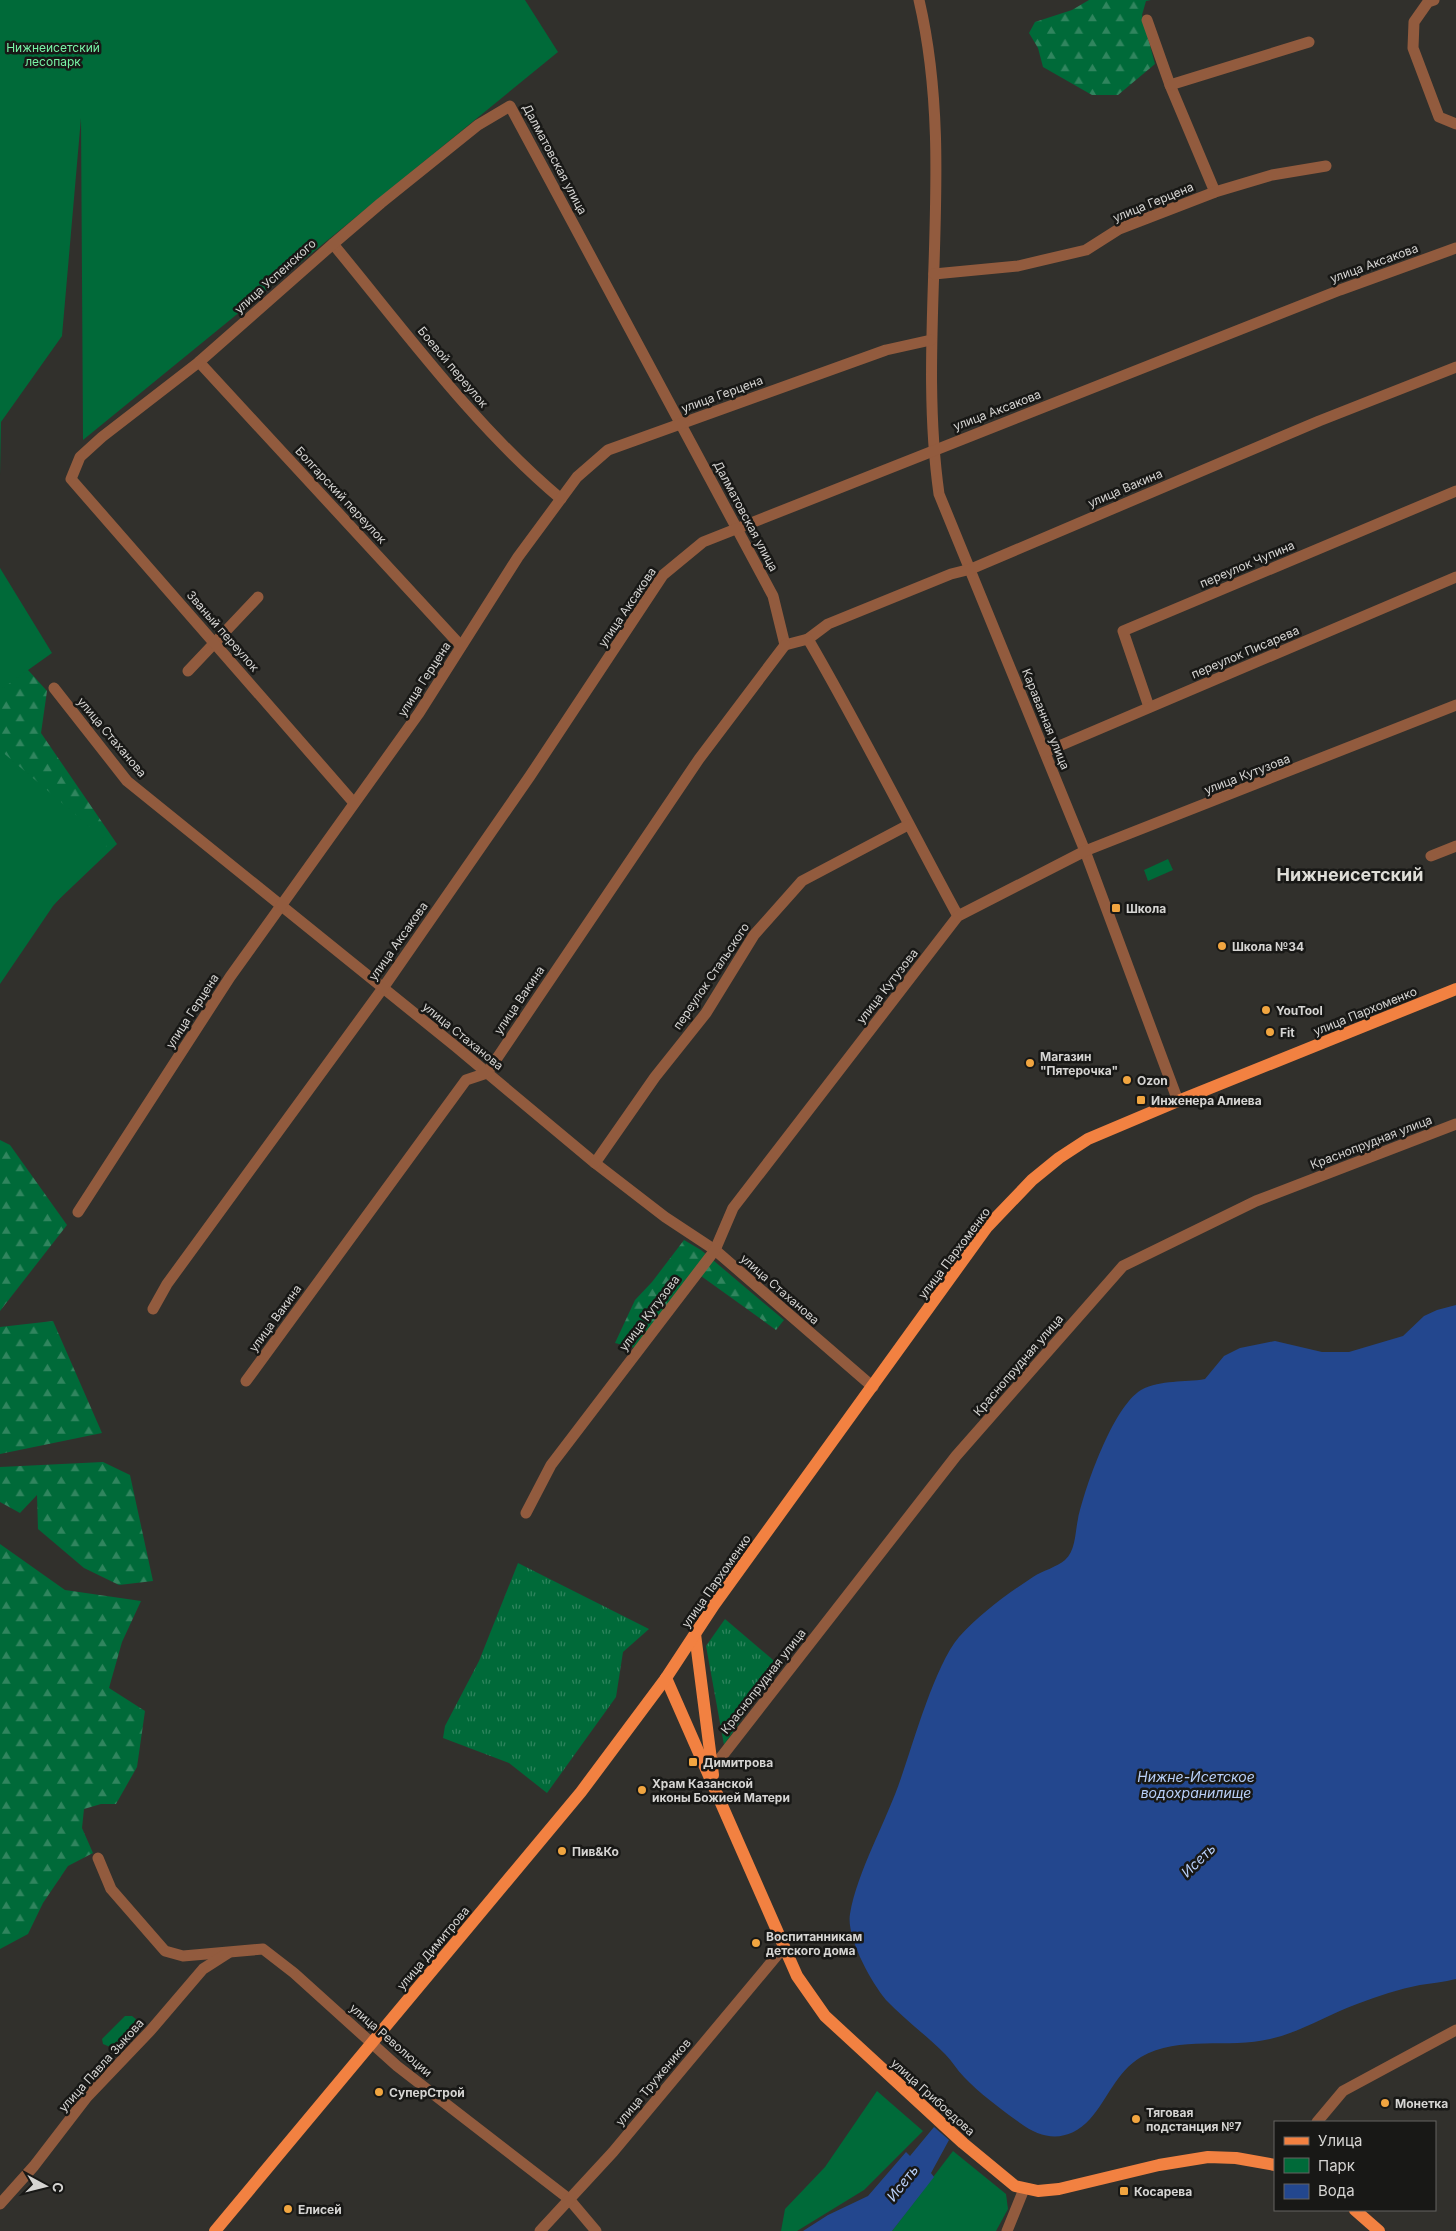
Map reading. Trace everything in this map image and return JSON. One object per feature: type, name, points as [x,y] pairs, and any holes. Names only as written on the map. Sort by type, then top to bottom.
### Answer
[{"type":"main road","name":"улица Пархоменко","points":[[666,1678],[695,1634],[987,1227],[1032,1180],[1059,1158],[1088,1140],[1178,1100],[1456,989]]},
{"type":"main road","name":"улица Грибоедова","points":[[695,1634],[715,1790]]},
{"type":"main road","name":"улица Грибоедова","points":[[666,1678],[797,1976],[825,2016],[963,2143],[1015,2186],[1024,2190]]},
{"type":"main road","name":"улица Димитрова","points":[[215,2231],[581,1792],[666,1678]]},
{"type":"main road","points":[[1024,2190],[1059,2189],[1159,2165],[1208,2157],[1236,2158],[1274,2166]]},
{"type":"main road","points":[[1357,2211],[1380,2231]]},
{"type":"street","name":"Караванная улица","points":[[919,0],[926,28],[933,93],[936,184],[931,340],[933,450],[940,494],[1085,852],[1178,1100]]},
{"type":"street","points":[[1434,0],[1428,2],[1414,22],[1413,48],[1439,117],[1456,124]]},
{"type":"street","points":[[1147,20],[1170,85],[1214,192]]},
{"type":"street","points":[[1170,85],[1308,42]]},
{"type":"street","name":"улица Успенского","points":[[71,479],[80,457],[200,362],[333,244],[478,125],[510,106]]},
{"type":"street","name":"Далматовская улица","points":[[510,106],[773,596],[785,645]]},
{"type":"street","name":"улица Герцена","points":[[934,274],[1018,266],[1086,250],[1118,230],[1214,192],[1272,175],[1326,166]]},
{"type":"street","name":"Боевой переулок","points":[[333,244],[456,393],[527,471],[561,499]]},
{"type":"street","name":"улица Аксакова","points":[[152,1308],[167,1284],[383,988],[530,776],[664,575],[703,542],[1340,290],[1456,248]]},
{"type":"street","name":"улица Герцена","points":[[78,1212],[230,977],[419,713],[518,558],[577,477],[608,450],[886,350],[931,340]]},
{"type":"street","name":"Болгарский переулок","points":[[200,362],[462,646]]},
{"type":"street","name":"улица Вакина","points":[[808,639],[828,624],[951,574],[971,569],[1319,421],[1456,367]]},
{"type":"street","name":"Званый переулок","points":[[71,479],[354,803]]},
{"type":"street","name":"переулок Чупина","points":[[1149,707],[1123,631],[1456,491]]},
{"type":"street","name":"переулок Писарева","points":[[1045,752],[1456,577]]},
{"type":"street","points":[[188,671],[214,641],[258,597]]},
{"type":"street","points":[[785,645],[808,639],[846,704],[958,916]]},
{"type":"street","name":"улица Вакина","points":[[246,1381],[466,1080],[487,1073],[700,759],[785,645]]},
{"type":"street","name":"улица Стаханова","points":[[54,688],[127,781],[383,988],[595,1163],[665,1217],[715,1250],[873,1387]]},
{"type":"street","name":"улица Кутузова","points":[[526,1513],[551,1465],[715,1250],[732,1208],[958,916],[1085,852],[1456,705]]},
{"type":"street","name":"переулок Стальского","points":[[595,1163],[656,1077],[706,1013],[754,935],[802,881],[908,824]]},
{"type":"street","points":[[1431,856],[1456,846]]},
{"type":"street","name":"Краснопрудная улица","points":[[712,1769],[956,1456],[1123,1266],[1256,1201],[1456,1124]]},
{"type":"street","name":"улица Революции","points":[[98,1858],[111,1889],[165,1951],[183,1956],[263,1949],[294,1973],[397,2066],[569,2200],[596,2231]]},
{"type":"street","name":"улица Тружеников","points":[[540,2231],[613,2152],[784,1947]]},
{"type":"street","name":"улица Павла Зыкова","points":[[0,2204],[34,2166],[87,2097],[150,2031],[203,1969],[230,1952]]},
{"type":"street","points":[[1318,2121],[1343,2090],[1456,2030]]},
{"type":"street","points":[[1007,2231],[1024,2190]]},
{"type":"green space","name":"Нижнеисетский лесопарк","points":[[0,0],[525,0],[558,52],[83,440],[81,118],[62,336],[1,422],[0,475]]},
{"type":"green space","points":[[1089,0],[1151,0],[1146,1],[1142,15],[1155,64],[1118,95],[1092,95],[1043,67],[1038,48],[1029,33],[1035,22],[1072,10]]},
{"type":"green space","points":[[0,568],[52,653],[0,690]]},
{"type":"green space","points":[[0,639],[47,691],[41,733],[117,844],[53,905],[0,895]]},
{"type":"green space","points":[[0,750],[109,843],[53,906],[0,984]]},
{"type":"green space","points":[[1168,859],[1173,870],[1148,881],[1144,870]]},
{"type":"green space","points":[[0,1140],[10,1145],[67,1225],[0,1311]]},
{"type":"green space","points":[[684,1240],[701,1250],[784,1320],[776,1330],[701,1276],[635,1348],[615,1343],[635,1300],[652,1282]]},
{"type":"green space","points":[[53,1321],[102,1433],[0,1454],[0,1327]]},
{"type":"green space","points":[[103,1462],[130,1475],[153,1581],[119,1585],[84,1568],[38,1529],[37,1495],[20,1513],[0,1502],[0,1467]]},
{"type":"green space","points":[[0,1544],[65,1590],[141,1601],[122,1642],[109,1688],[145,1711],[137,1767],[116,1804],[101,1804],[84,1809],[82,1828],[93,1853],[68,1866],[43,1903],[28,1934],[0,1949]]},
{"type":"green space","points":[[518,1563],[649,1629],[623,1652],[616,1697],[547,1793],[509,1763],[443,1738],[445,1726],[479,1661]]},
{"type":"green space","points":[[725,1619],[779,1665],[724,1745],[706,1646]]},
{"type":"green space","points":[[125,2016],[132,2016],[137,2020],[137,2028],[117,2050],[103,2044],[102,2039]]},
{"type":"green space","points":[[877,2091],[923,2131],[864,2190],[797,2231],[781,2231],[785,2209],[825,2167]]},
{"type":"green space","points":[[953,2151],[1006,2194],[1008,2209],[996,2231],[892,2231]]},
{"type":"water","name":"Нижне-Исетское водохранилище","points":[[1456,1305],[1456,1979],[1396,1991],[1346,2008],[1303,2028],[1270,2039],[1238,2043],[1188,2044],[1156,2050],[1141,2057],[1125,2070],[1090,2119],[1074,2132],[1065,2135],[1047,2136],[1029,2129],[977,2089],[961,2074],[945,2054],[886,2000],[873,1982],[861,1959],[850,1924],[850,1914],[859,1881],[895,1794],[926,1704],[950,1650],[959,1637],[985,1612],[1023,1584],[1054,1567],[1069,1556],[1087,1488],[1102,1449],[1120,1413],[1141,1390],[1157,1384],[1205,1379],[1224,1356],[1240,1348],[1275,1341],[1322,1352],[1349,1352],[1403,1336],[1424,1316]]},
{"type":"water","name":"Исеть","points":[[934,2127],[949,2140],[931,2173],[934,2177],[892,2231],[803,2231],[828,2215],[868,2196],[906,2152],[910,2156]]},
{"type":"place","name":"Школа","points":[[1116,908]]},
{"type":"place","name":"Школа №34","points":[[1222,946]]},
{"type":"place","name":"YouTool","points":[[1266,1010]]},
{"type":"place","name":"Fit","points":[[1270,1032]]},
{"type":"place","name":"Магазин \"Пятерочка\"","points":[[1030,1063]]},
{"type":"place","name":"Ozon","points":[[1127,1080]]},
{"type":"place","name":"Инженера Алиева","points":[[1141,1100]]},
{"type":"place","name":"Димитрова","points":[[693,1762]]},
{"type":"place","name":"Храм Казанской иконы Божией Матери","points":[[642,1790]]},
{"type":"place","name":"Пив&Ко","points":[[562,1851]]},
{"type":"place","name":"Воспитанникам детского дома","points":[[756,1943]]},
{"type":"place","name":"СуперСтрой","points":[[379,2092]]},
{"type":"place","name":"Монетка","points":[[1385,2103]]},
{"type":"place","name":"Тяговая подстанция №7","points":[[1136,2119]]},
{"type":"place","name":"Косарева","points":[[1124,2191]]},
{"type":"place","name":"Елисей","points":[[288,2209]]},
{"type":"district","name":"Нижнеисетский","points":[[1350,874]]}]
